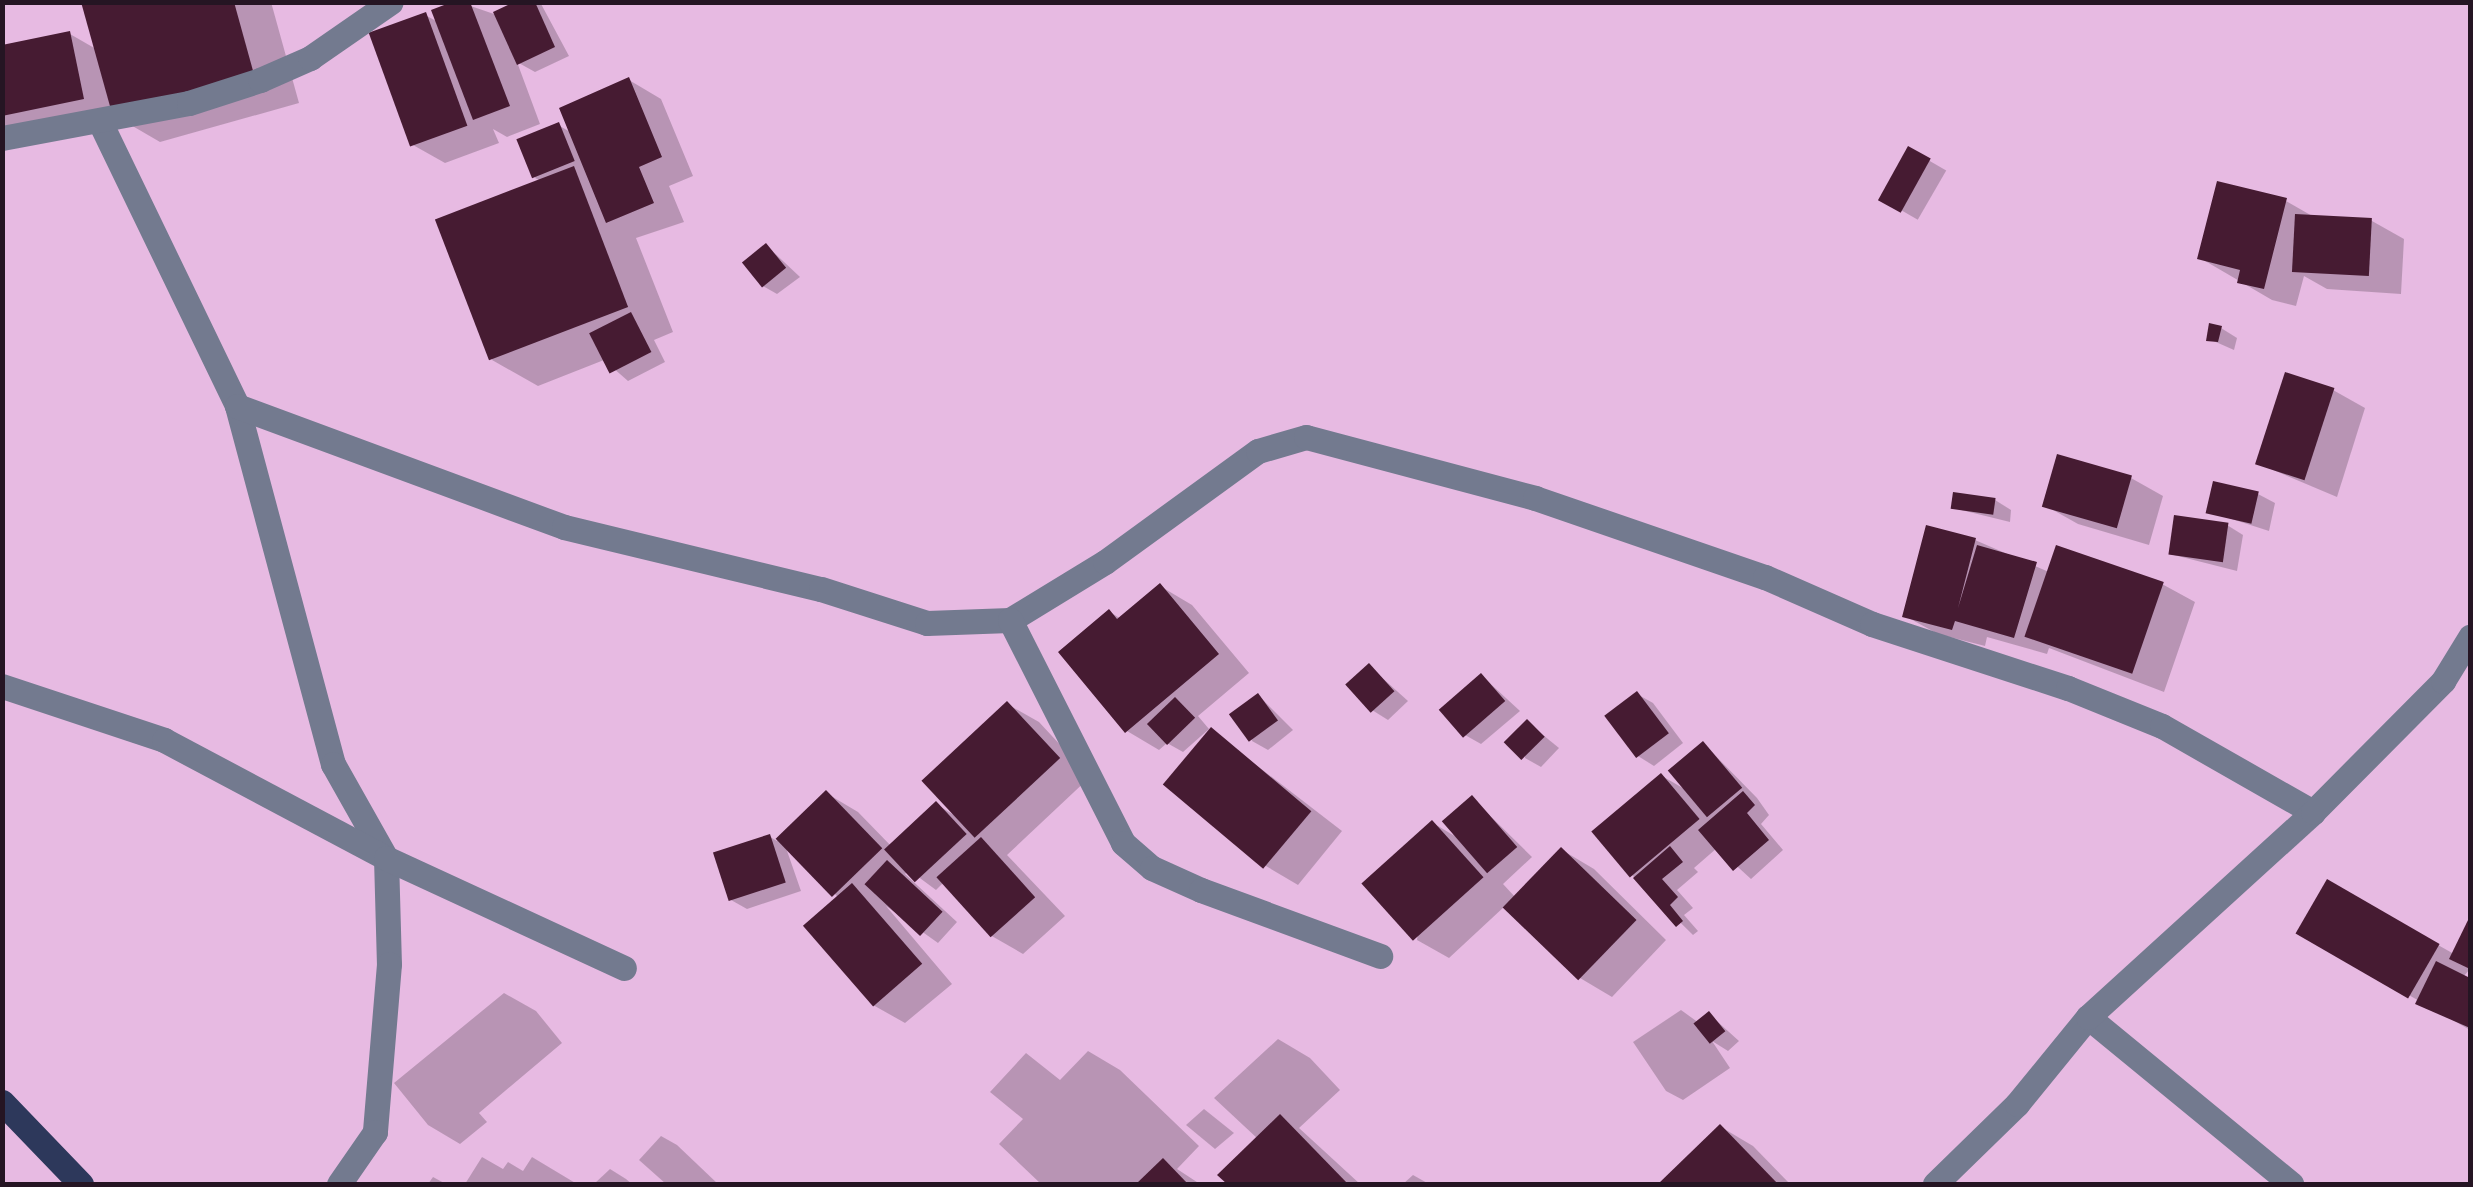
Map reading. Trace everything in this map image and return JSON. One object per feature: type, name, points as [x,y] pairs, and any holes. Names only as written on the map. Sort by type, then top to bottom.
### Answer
[{"type":"main road","points":[[2,1102],[82,1184]]},
{"type":"street","points":[[2,138],[100,122],[260,80],[310,58],[391,2]]},
{"type":"street","points":[[100,122],[237,406],[333,764],[386,858],[388,964],[375,1132],[339,1184]]},
{"type":"street","points":[[237,406],[564,527],[821,590],[927,623],[1010,620],[1105,562],[1258,451],[1306,437],[1535,498],[1766,577],[1890,630],[2068,688],[2162,726],[2314,812]]},
{"type":"street","points":[[1010,620],[1124,842],[1152,868],[1380,956]]},
{"type":"street","points":[[1935,1184],[2016,1104],[2088,1016],[2314,812],[2443,681],[2470,637]]},
{"type":"street","points":[[2,686],[164,740],[386,858],[624,968]]},
{"type":"street","points":[[2088,1016],[2291,1184]]},
{"type":"building","points":[[81,2],[234,2],[255,78],[113,117]]},
{"type":"building","points":[[452,2],[470,2],[510,106],[473,120],[431,10]]},
{"type":"building","points":[[514,2],[535,2],[555,47],[517,65],[493,12]]},
{"type":"building","points":[[426,12],[467,126],[410,147],[369,33]]},
{"type":"building","points":[[70,31],[84,99],[2,116],[2,45]]},
{"type":"building","points":[[629,77],[662,157],[639,167],[654,203],[606,223],[559,108]]},
{"type":"building","points":[[559,122],[575,161],[532,178],[516,139]]},
{"type":"building","points":[[1908,146],[1931,159],[1901,213],[1878,200]]},
{"type":"building","points":[[574,166],[628,307],[489,360],[435,219]]},
{"type":"building","points":[[2217,181],[2287,198],[2264,289],[2237,283],[2240,270],[2197,259]]},
{"type":"building","points":[[2295,214],[2372,218],[2369,276],[2292,272]]},
{"type":"building","points":[[766,243],[786,268],[762,287],[742,263]]},
{"type":"building","points":[[631,312],[651,352],[610,373],[589,333]]},
{"type":"building","points":[[2209,323],[2222,326],[2218,342],[2206,341]]},
{"type":"building","points":[[2285,372],[2334,388],[2304,480],[2255,464]]},
{"type":"building","points":[[2057,454],[2132,475],[2117,528],[2042,507]]},
{"type":"building","points":[[2213,481],[2259,492],[2251,524],[2206,513]]},
{"type":"building","points":[[1953,492],[1996,498],[1993,515],[1951,509]]},
{"type":"building","points":[[2174,515],[2228,523],[2223,562],[2168,555]]},
{"type":"building","points":[[1926,525],[1976,538],[1958,608],[1977,545],[2037,562],[2014,638],[1955,621],[1952,630],[1902,617]]},
{"type":"building","points":[[2056,545],[2164,582],[2132,674],[2024,637]]},
{"type":"building","points":[[1160,583],[1219,654],[1125,733],[1058,652],[1109,609],[1117,619]]},
{"type":"building","points":[[1369,663],[1394,691],[1371,713],[1345,684]]},
{"type":"building","points":[[1481,673],[1505,701],[1463,738],[1439,710]]},
{"type":"building","points":[[1637,691],[1669,733],[1636,758],[1604,716]]},
{"type":"building","points":[[1258,693],[1278,721],[1249,742],[1229,714]]},
{"type":"building","points":[[1175,697],[1195,718],[1167,745],[1147,724]]},
{"type":"building","points":[[1007,701],[1060,758],[975,838],[921,781]]},
{"type":"building","points":[[1527,719],[1545,737],[1521,760],[1504,742]]},
{"type":"building","points":[[1211,727],[1311,811],[1263,869],[1163,784]]},
{"type":"building","points":[[1703,741],[1742,788],[1707,817],[1668,771]]},
{"type":"building","points":[[1661,773],[1700,819],[1630,877],[1591,831]]},
{"type":"building","points":[[826,790],[882,848],[832,897],[776,839]]},
{"type":"building","points":[[1743,791],[1755,805],[1747,813],[1769,840],[1733,871],[1698,830]]},
{"type":"building","points":[[1472,795],[1517,847],[1487,873],[1442,821]]},
{"type":"building","points":[[936,801],[967,834],[915,882],[884,849]]},
{"type":"building","points":[[1432,820],[1484,877],[1413,941],[1361,884]]},
{"type":"building","points":[[770,834],[786,883],[729,901],[713,853]]},
{"type":"building","points":[[981,837],[1035,897],[991,937],[936,877]]},
{"type":"building","points":[[1670,846],[1683,862],[1662,879],[1678,897],[1670,905],[1683,921],[1676,927],[1633,878]]},
{"type":"building","points":[[1561,847],[1637,920],[1578,980],[1503,907]]},
{"type":"building","points":[[887,860],[943,912],[920,936],[864,884]]},
{"type":"building","points":[[2327,879],[2440,944],[2408,999],[2296,934]]},
{"type":"building","points":[[852,883],[922,964],[873,1006],[803,926]]},
{"type":"building","points":[[2470,916],[2470,969],[2449,959]]},
{"type":"building","points":[[2436,961],[2470,978],[2470,1028],[2415,1004]]},
{"type":"building","points":[[1709,1011],[1725,1031],[1710,1044],[1693,1024]]},
{"type":"building","points":[[1280,1114],[1348,1184],[1227,1184],[1217,1175]]},
{"type":"building","points":[[1720,1124],[1778,1184],[1658,1184]]},
{"type":"building","points":[[1163,1158],[1188,1184],[1136,1184]]}]
